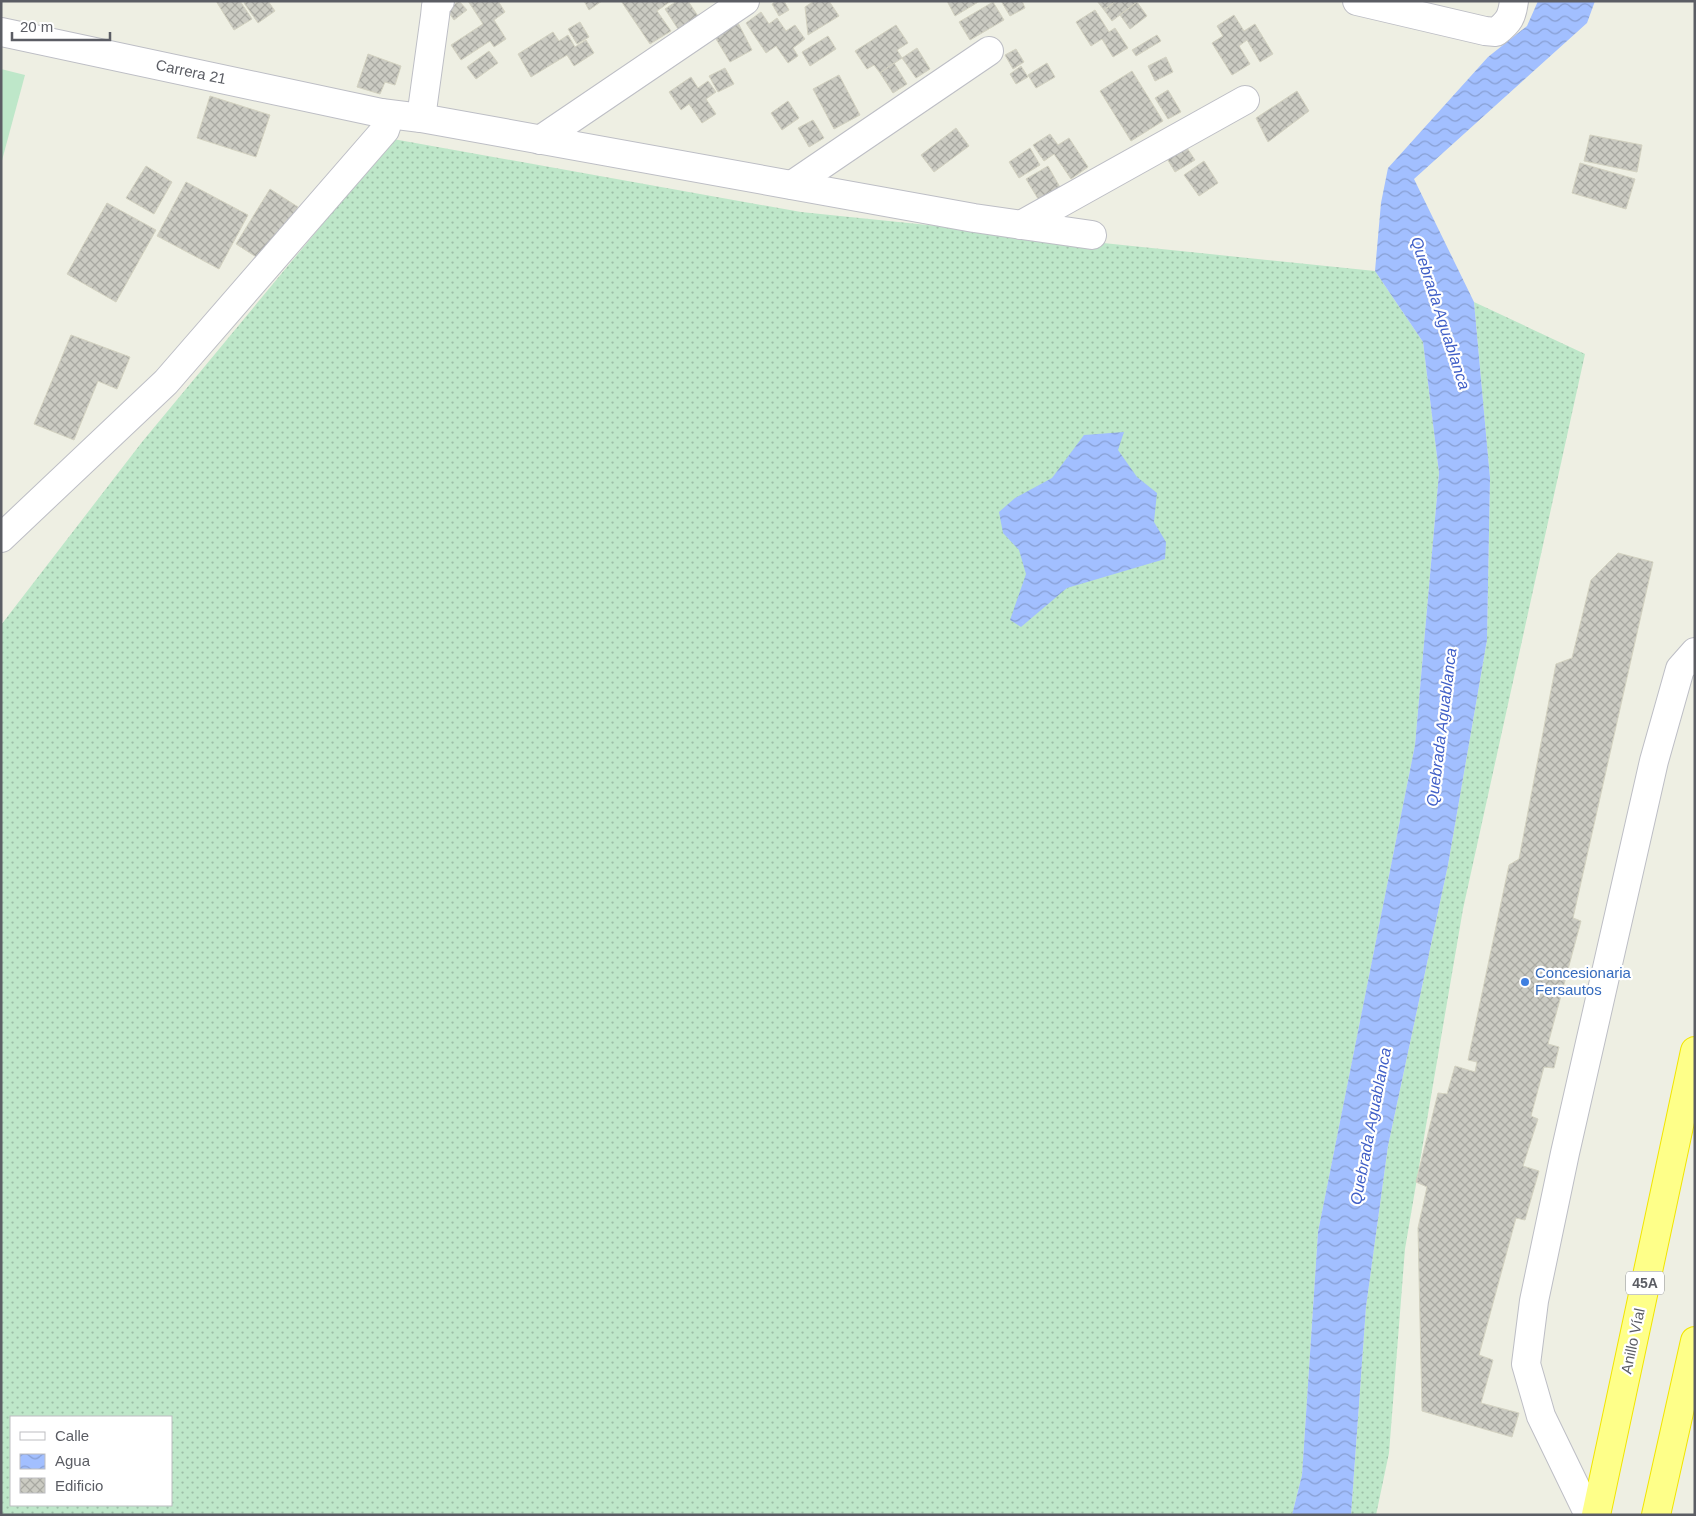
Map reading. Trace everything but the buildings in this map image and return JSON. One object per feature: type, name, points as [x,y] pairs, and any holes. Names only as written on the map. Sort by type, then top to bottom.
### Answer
[{"type":"highway","name":"Anillo Víal","points":[[1596,1515],[1695,1051]]},
{"type":"highway","points":[[1656,1515],[1695,1341]]},
{"type":"street","points":[[421,118],[436,6],[440,1]]},
{"type":"street","points":[[540,140],[746,1]]},
{"type":"street","points":[[1357,1],[1484,31],[1496,32],[1512,16],[1514,1]]},
{"type":"street","name":"Carrera 21","points":[[1,32],[381,113],[421,118],[1021,225],[1092,235]]},
{"type":"street","points":[[792,185],[988,51]]},
{"type":"street","points":[[1021,225],[1245,100]]},
{"type":"street","points":[[1,538],[166,382],[385,130],[385,117],[381,113]]},
{"type":"street","points":[[1588,1515],[1542,1416],[1526,1364],[1528,1346],[1534,1301],[1565,1153],[1654,761],[1680,669],[1695,652]]},
{"type":"green space","points":[[1,69],[25,75],[1,164]]},
{"type":"green space","points":[[393,139],[801,212],[1375,271],[1423,342],[1439,473],[1415,745],[1318,1232],[1302,1475],[1292,1515],[1,1515],[1,625],[142,442]]},
{"type":"green space","points":[[1474,302],[1585,354],[1463,909],[1405,1249],[1389,1453],[1376,1515],[1351,1515],[1366,1307],[1388,1146],[1448,865],[1487,640],[1490,478]]},
{"type":"water","name":"Quebrada Aguablanca","points":[[1538,1],[1595,1],[1587,23],[1414,179],[1474,302],[1490,478],[1487,640],[1448,865],[1388,1146],[1366,1307],[1351,1515],[1292,1515],[1302,1475],[1318,1232],[1415,745],[1439,473],[1423,342],[1375,271],[1381,203],[1388,168],[1488,57],[1527,26]]},
{"type":"water","points":[[1124,432],[1118,450],[1137,477],[1157,493],[1154,522],[1166,542],[1165,559],[1067,588],[1021,627],[1010,620],[1026,574],[1019,550],[1003,533],[999,512],[1015,498],[1052,478],[1084,435]]},
{"type":"place","name":"Concesionaria Fersautos","points":[[1525,982]]}]
